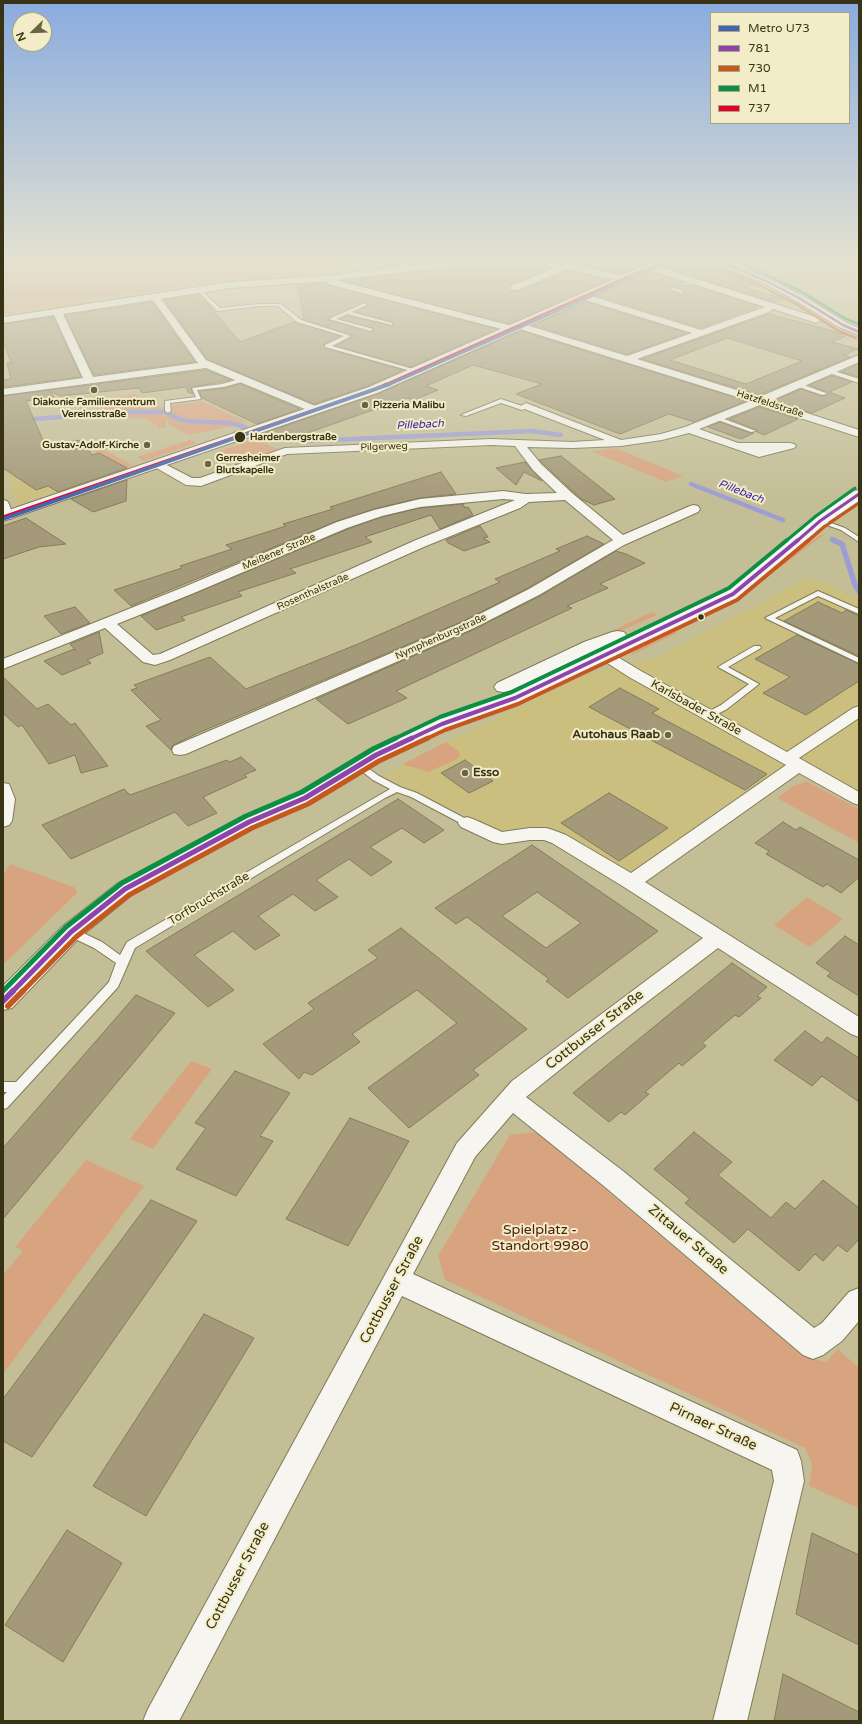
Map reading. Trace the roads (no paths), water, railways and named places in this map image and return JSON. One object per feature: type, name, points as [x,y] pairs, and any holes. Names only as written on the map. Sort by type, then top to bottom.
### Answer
[{"type":"main road","points":[[4,512],[157,464],[373,390],[482,342]]},
{"type":"main road","points":[[3,1001],[71,932],[125,889],[249,822],[305,798],[356,766],[442,724],[515,698],[606,656],[733,594],[820,521],[859,494]]},
{"type":"main road","points":[[606,656],[606,652],[611,646],[772,560]]},
{"type":"main road","points":[[442,724],[477,700],[590,646],[654,623]]},
{"type":"main road","points":[[477,700],[509,694],[580,660],[606,656]]},
{"type":"street","points":[[71,342],[89,380]]},
{"type":"street","points":[[188,342],[202,362],[207,366],[316,410]]},
{"type":"street","name":"Hatzfeldstraße","points":[[571,342],[628,359],[859,434]]},
{"type":"street","points":[[628,359],[674,342]]},
{"type":"street","name":"Pilgerweg","points":[[157,464],[190,482],[201,482],[285,451],[491,442],[572,445],[621,443],[662,437],[689,429],[760,401],[859,358]]},
{"type":"street","points":[[3,392],[207,366]]},
{"type":"street","name":"Pilgerweg","points":[[526,406],[621,443]]},
{"type":"street","points":[[689,429],[736,446]]},
{"type":"street","points":[[519,444],[538,467],[568,496],[622,541]]},
{"type":"street","name":"Meißener Straße","points":[[3,664],[108,623],[342,526],[378,513],[420,503],[503,495],[526,498],[568,496]]},
{"type":"street","name":"Rosenthalstraße","points":[[108,623],[148,659],[155,660],[165,657],[421,543],[516,505],[526,498]]},
{"type":"street","name":"Nymphenburgstraße","points":[[180,750],[469,625],[534,592],[576,566],[622,541],[694,509]]},
{"type":"street","name":"Karlsbader Straße","points":[[606,656],[859,799]]},
{"type":"street","points":[[631,882],[760,793],[792,762],[859,711]]},
{"type":"street","points":[[3,788],[6,799],[3,821]]},
{"type":"street","points":[[467,823],[493,836],[502,838],[530,834],[546,834],[559,839],[631,882],[859,1028]]},
{"type":"street","name":"Cottbusser Straße","points":[[160,1721],[466,1150],[520,1088],[580,1040],[717,938]]},
{"type":"street","name":"Zittauer Straße","points":[[512,1098],[614,1179],[813,1345],[832,1332],[859,1301]]},
{"type":"street","name":"Pirnaer Straße","points":[[397,1280],[786,1460],[789,1481],[730,1721]]},
{"type":"lane","points":[[334,342],[326,346],[417,371]]},
{"type":"lane","points":[[828,371],[859,381]]},
{"type":"lane","points":[[168,411],[168,402],[199,398],[194,389],[222,386],[243,380]]},
{"type":"lane","points":[[798,385],[824,394]]},
{"type":"lane","points":[[502,397],[526,406]]},
{"type":"lane","name":"Pilgerweg","points":[[464,415],[501,401],[522,408],[526,406]]},
{"type":"lane","points":[[717,418],[753,431]]},
{"type":"lane","points":[[820,521],[843,529],[859,540]]},
{"type":"lane","points":[[857,609],[818,593],[769,618],[859,661]]},
{"type":"lane","points":[[709,715],[724,707],[755,684],[722,667],[758,648]]},
{"type":"lane","points":[[356,766],[397,789],[414,795],[467,823]]},
{"type":"lane","name":"Torfbruchstraße","points":[[3,1104],[114,984],[122,962],[131,945],[382,796],[397,789]]},
{"type":"lane","points":[[71,932],[98,945],[122,962]]},
{"type":"lane","points":[[3,1087],[18,1087]]},
{"type":"waterway","name":"Pillebach","points":[[34,419],[124,412],[164,412],[179,419],[188,421],[231,423],[245,427]]},
{"type":"waterway","name":"Pillebach","points":[[285,436],[307,441],[532,431],[561,435]]},
{"type":"waterway","name":"Pillebach","points":[[691,484],[783,520]]},
{"type":"waterway","name":"Pillebach","points":[[834,541],[842,544],[855,585],[859,591]]},
{"type":"metro line","name":"U73","points":[[3,519],[376,390],[485,342]]},
{"type":"place","name":"Diakonie Familienzentrum Vereinsstraße","points":[[94,390]]},
{"type":"place","name":"Pizzeria Malibu","points":[[365,405]]},
{"type":"place","name":"Hardenbergstraße","points":[[240,437]]},
{"type":"place","name":"Gustav-Adolf-Kirche","points":[[147,445]]},
{"type":"place","name":"Gerresheimer Blutskapelle","points":[[208,464]]},
{"type":"place","name":"Autohaus Raab","points":[[668,735]]},
{"type":"place","name":"Esso","points":[[465,773]]},
{"type":"park label","name":"Spielplatz - Standort 9980","points":[[540,1238]]}]
